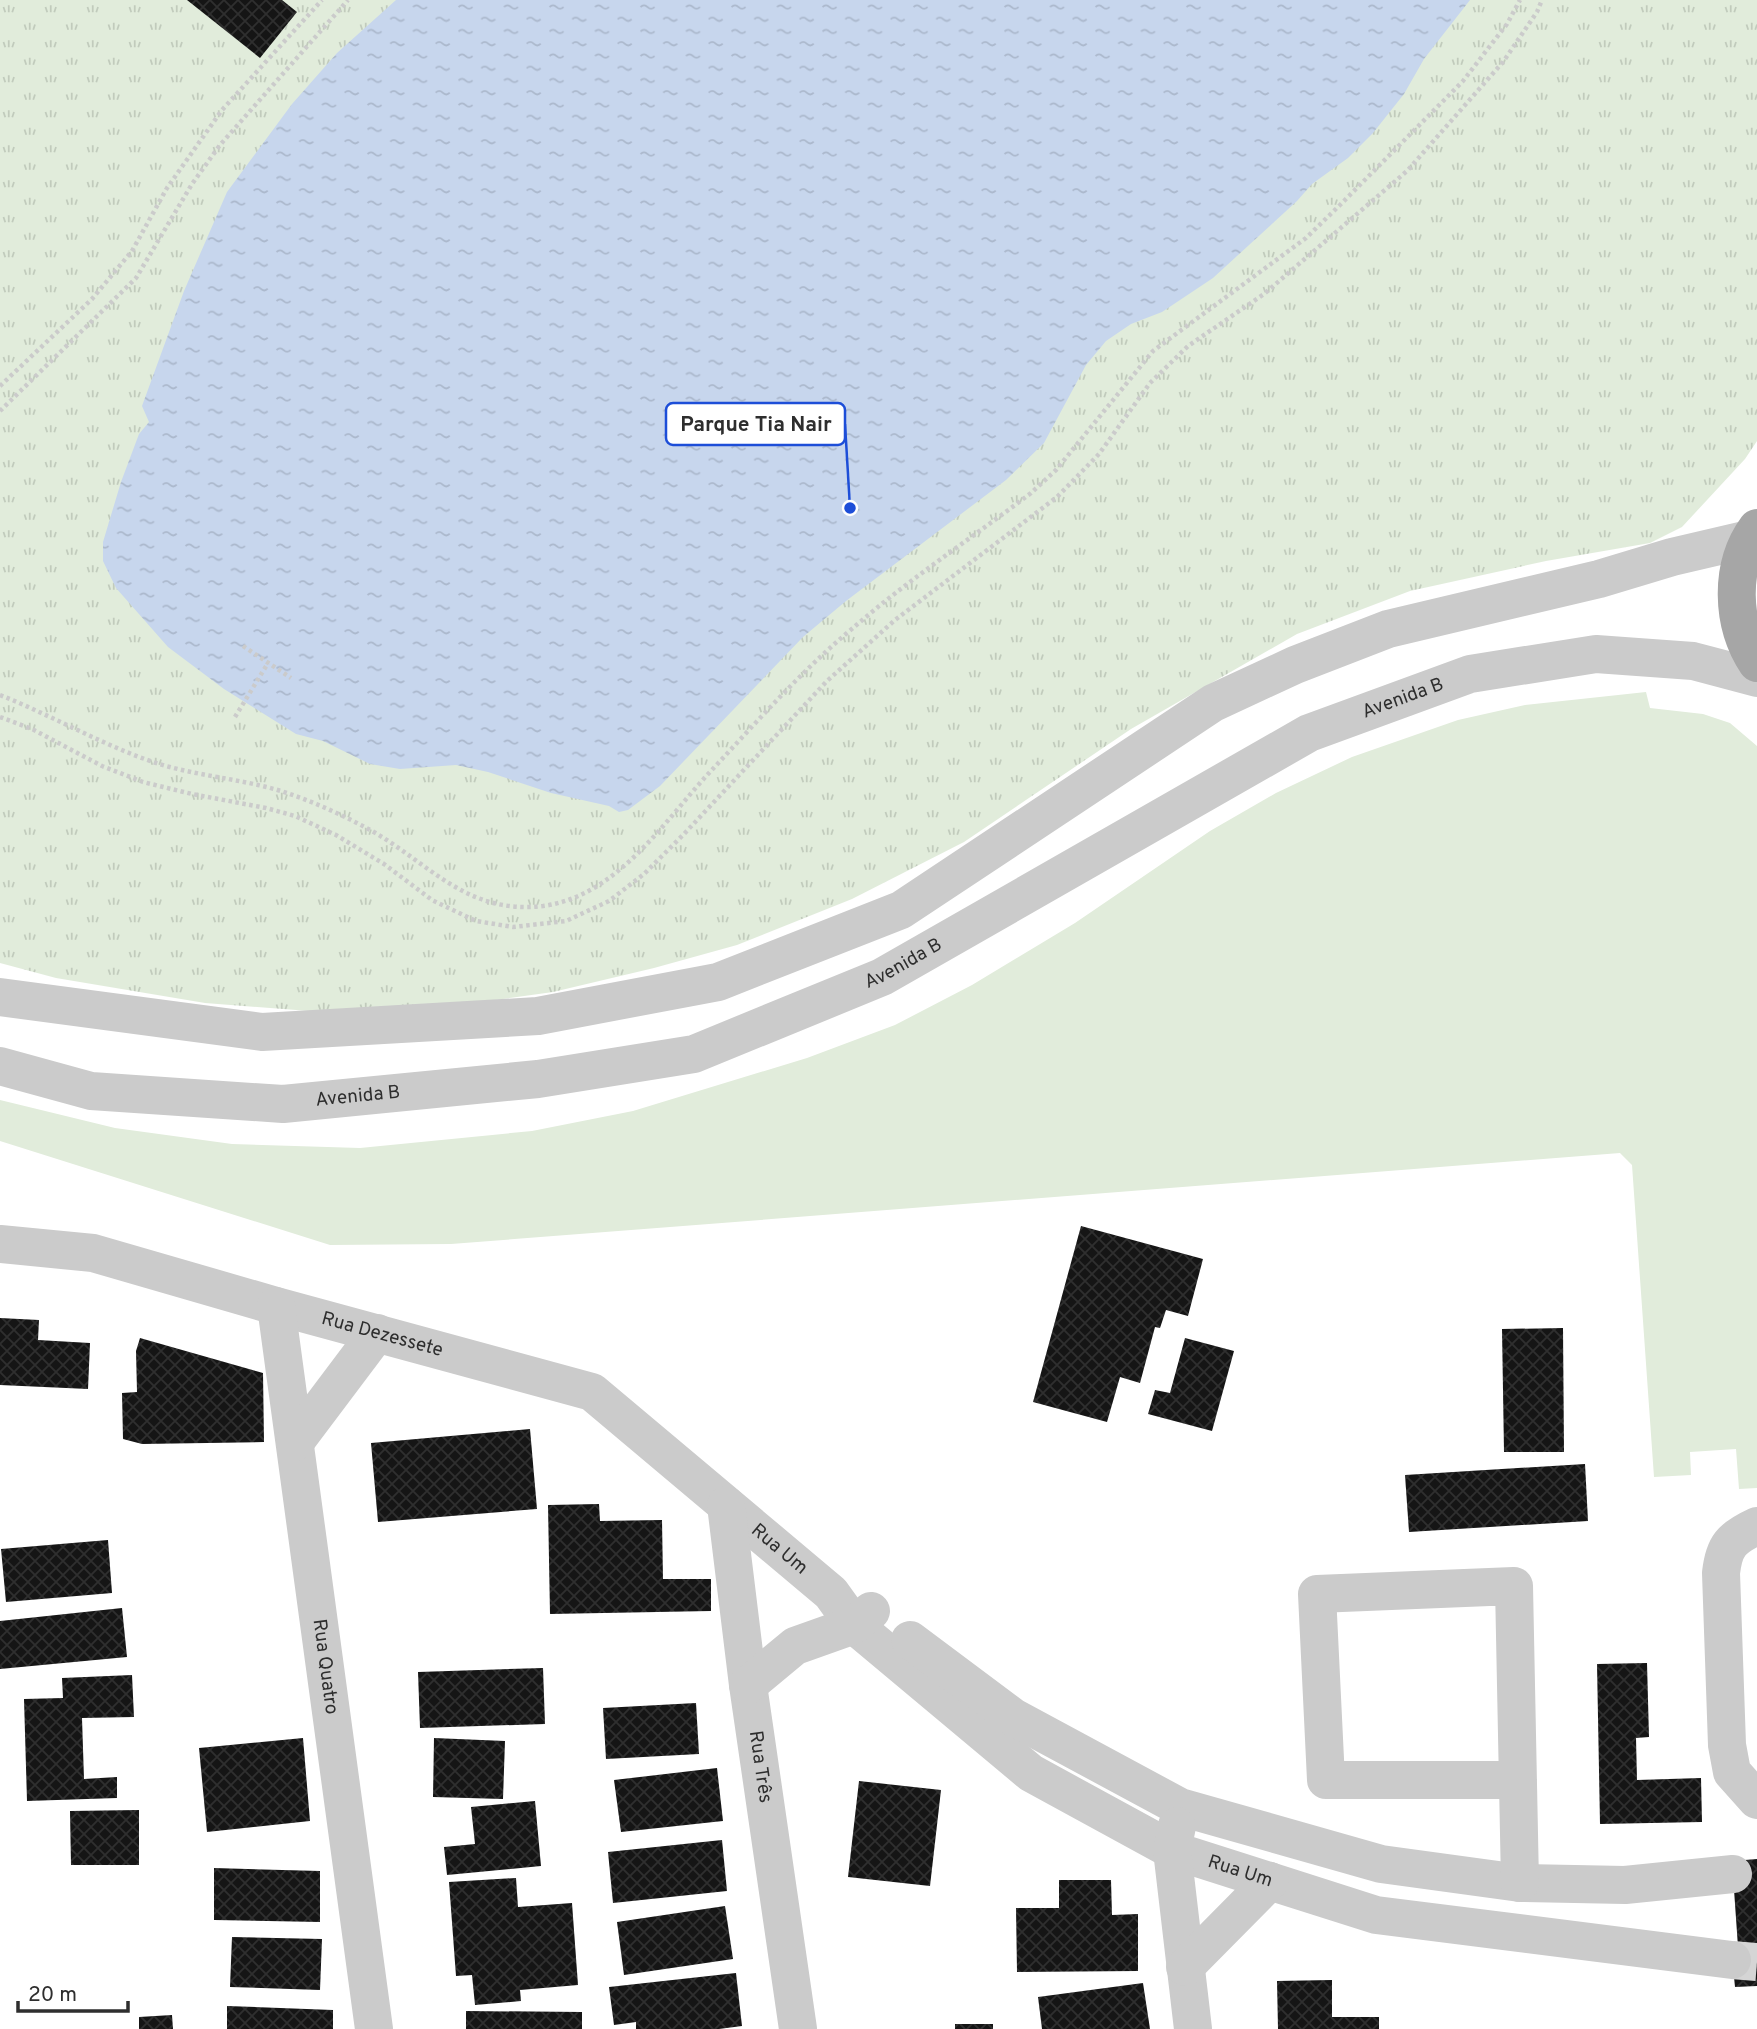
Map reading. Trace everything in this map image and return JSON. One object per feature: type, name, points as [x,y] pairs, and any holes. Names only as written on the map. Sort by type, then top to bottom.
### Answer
[{"type":"main road","points":[[1753,533],[1738,575],[1737,613],[1748,649],[1757,663]]},
{"type":"street","points":[[0,997],[262,1032],[538,1016],[718,982],[901,910],[1213,703],[1295,665],[1388,629],[1599,579],[1753,533]]},
{"type":"street","name":"Avenida B","points":[[0,1066],[91,1091],[283,1104],[538,1079],[694,1054],[882,977],[1309,733],[1470,674],[1595,654],[1693,661],[1757,678]]},
{"type":"street","name":"Rua Dezessete","points":[[0,1244],[93,1253],[592,1392],[726,1505]]},
{"type":"street","name":"Rua Quatro","points":[[276,1306],[373,2029]]},
{"type":"street","points":[[295,1443],[377,1333]]},
{"type":"street","name":"Rua Um","points":[[726,1505],[863,1618],[1013,1717],[1180,1807],[1381,1864],[1520,1883],[1625,1885],[1733,1874]]},
{"type":"street","name":"Rua Três","points":[[726,1505],[748,1685],[798,2029]]},
{"type":"street","points":[[1757,1526],[1743,1532],[1723,1551],[1721,1573],[1727,1745],[1732,1772],[1757,1800]]},
{"type":"street","points":[[1518,1780],[1326,1780],[1317,1594],[1514,1586],[1518,1780],[1520,1883]]},
{"type":"street","points":[[748,1685],[795,1646],[863,1618]]},
{"type":"street","name":"Rua Um","points":[[863,1618],[1031,1773],[1172,1850],[1376,1915],[1732,1960]]},
{"type":"street","points":[[1180,1807],[1172,1850],[1193,2029]]},
{"type":"street","points":[[1185,1967],[1269,1881]]},
{"type":"path","points":[[0,386],[100,290],[132,251],[167,188],[222,110],[322,0]]},
{"type":"path","points":[[0,411],[136,278],[192,184],[220,145],[348,0]]},
{"type":"path","points":[[0,695],[127,752],[163,765],[280,791],[323,807],[373,832],[431,873],[471,897],[521,907],[546,905],[580,895],[612,877],[657,833],[758,721],[852,628],[1031,493],[1056,470],[1153,351],[1306,238],[1323,222],[1463,81],[1507,24],[1520,0]]},
{"type":"path","points":[[0,717],[32,729],[102,766],[143,782],[266,807],[295,816],[336,835],[384,864],[432,900],[476,921],[513,927],[566,920],[609,901],[644,874],[684,834],[827,681],[895,620],[1057,497],[1099,454],[1150,383],[1188,346],[1264,294],[1407,171],[1503,61],[1537,12],[1542,0]]},
{"type":"path","points":[[243,646],[291,678]]},
{"type":"path","points":[[234,717],[268,663]]},
{"type":"green space","points":[[0,0],[1757,0],[1757,441],[1745,459],[1682,527],[1650,543],[1546,561],[1410,591],[1297,634],[1131,729],[964,842],[852,899],[737,945],[553,992],[474,1003],[309,1011],[205,1003],[56,978],[0,963]]},
{"type":"green space","points":[[1646,692],[1650,708],[1703,714],[1730,723],[1757,746],[1757,1488],[1739,1489],[1736,1449],[1690,1452],[1691,1475],[1654,1477],[1632,1165],[1620,1153],[451,1244],[330,1245],[0,1141],[0,1100],[115,1128],[232,1144],[360,1148],[532,1131],[633,1111],[807,1058],[895,1025],[972,985],[1075,923],[1210,831],[1276,793],[1352,757],[1458,720],[1525,705]]},
{"type":"water","points":[[396,0],[1470,0],[1424,59],[1404,94],[1373,133],[1348,158],[1312,184],[1213,278],[1162,312],[1131,324],[1106,341],[1086,365],[1044,443],[1006,480],[846,601],[803,637],[660,786],[628,810],[619,812],[609,806],[551,793],[488,772],[456,765],[400,769],[370,764],[323,741],[296,734],[224,689],[168,647],[116,588],[103,561],[103,542],[121,482],[139,434],[149,422],[142,406],[184,291],[227,192],[292,104],[337,53]]},
{"type":"building","points":[[187,0],[282,0],[297,12],[260,58]]},
{"type":"building","points":[[1081,1226],[1203,1259],[1188,1316],[1166,1310],[1160,1328],[1155,1327],[1140,1383],[1120,1377],[1107,1422],[1033,1402]]},
{"type":"building","points":[[0,1318],[39,1320],[38,1340],[90,1343],[88,1389],[0,1385]]},
{"type":"building","points":[[1563,1328],[1564,1452],[1504,1452],[1502,1329]]},
{"type":"building","points":[[140,1338],[263,1373],[264,1442],[142,1444],[123,1439],[122,1393],[137,1392],[136,1351]]},
{"type":"building","points":[[1185,1338],[1234,1351],[1212,1431],[1148,1414],[1155,1390],[1170,1393]]},
{"type":"building","points":[[530,1429],[537,1509],[378,1522],[371,1443]]},
{"type":"building","points":[[1585,1464],[1588,1521],[1409,1532],[1405,1475]]},
{"type":"building","points":[[599,1504],[600,1521],[662,1520],[663,1579],[711,1579],[711,1611],[550,1614],[548,1505]]},
{"type":"building","points":[[108,1540],[112,1593],[6,1602],[1,1549]]},
{"type":"building","points":[[122,1608],[127,1657],[0,1669],[0,1621]]},
{"type":"building","points":[[1647,1663],[1649,1737],[1636,1738],[1637,1780],[1701,1778],[1702,1822],[1600,1824],[1597,1664]]},
{"type":"building","points":[[543,1668],[545,1724],[420,1728],[418,1672]]},
{"type":"building","points":[[132,1675],[134,1717],[82,1718],[84,1779],[117,1777],[117,1798],[27,1801],[24,1699],[63,1698],[62,1678]]},
{"type":"building","points":[[696,1703],[699,1754],[606,1759],[603,1708]]},
{"type":"building","points":[[303,1738],[310,1821],[207,1832],[199,1748]]},
{"type":"building","points":[[434,1738],[505,1741],[503,1799],[433,1797]]},
{"type":"building","points":[[717,1768],[723,1821],[621,1832],[614,1780]]},
{"type":"building","points":[[859,1781],[941,1790],[930,1886],[848,1877]]},
{"type":"building","points":[[535,1801],[541,1866],[447,1875],[444,1847],[475,1844],[471,1807]]},
{"type":"building","points":[[139,1810],[139,1865],[71,1865],[70,1811]]},
{"type":"building","points":[[722,1840],[727,1891],[613,1903],[608,1852]]},
{"type":"building","points":[[1757,1859],[1757,1986],[1735,1987],[1731,1947],[1738,1947],[1732,1861]]},
{"type":"building","points":[[214,1868],[320,1871],[320,1922],[214,1920]]},
{"type":"building","points":[[516,1878],[518,1907],[572,1903],[578,1985],[520,1990],[521,2001],[475,2005],[472,1975],[456,1976],[449,1882]]},
{"type":"building","points":[[1059,1880],[1111,1880],[1112,1915],[1138,1914],[1138,1971],[1017,1972],[1016,1908],[1059,1908]]},
{"type":"building","points":[[725,1906],[733,1959],[624,1975],[617,1922]]},
{"type":"building","points":[[232,1937],[322,1939],[320,1990],[230,1987]]},
{"type":"building","points":[[736,1973],[742,2026],[719,2029],[636,2029],[636,2022],[614,2025],[609,1987]]},
{"type":"building","points":[[1332,1980],[1332,2017],[1379,2017],[1379,2029],[1278,2029],[1277,1981]]},
{"type":"building","points":[[1143,1983],[1150,2029],[1042,2029],[1038,1997]]},
{"type":"building","points":[[227,2006],[333,2010],[333,2029],[227,2029]]},
{"type":"building","points":[[466,2011],[582,2012],[582,2029],[466,2029]]},
{"type":"building","points":[[172,2015],[173,2029],[139,2029],[139,2017]]},
{"type":"building","points":[[955,2024],[993,2024],[993,2029],[955,2029]]},
{"type":"tunnel","points":[[1732,1960],[1757,1962]]},
{"type":"place","name":"Parque Tia Nair","points":[[850,508]]}]
